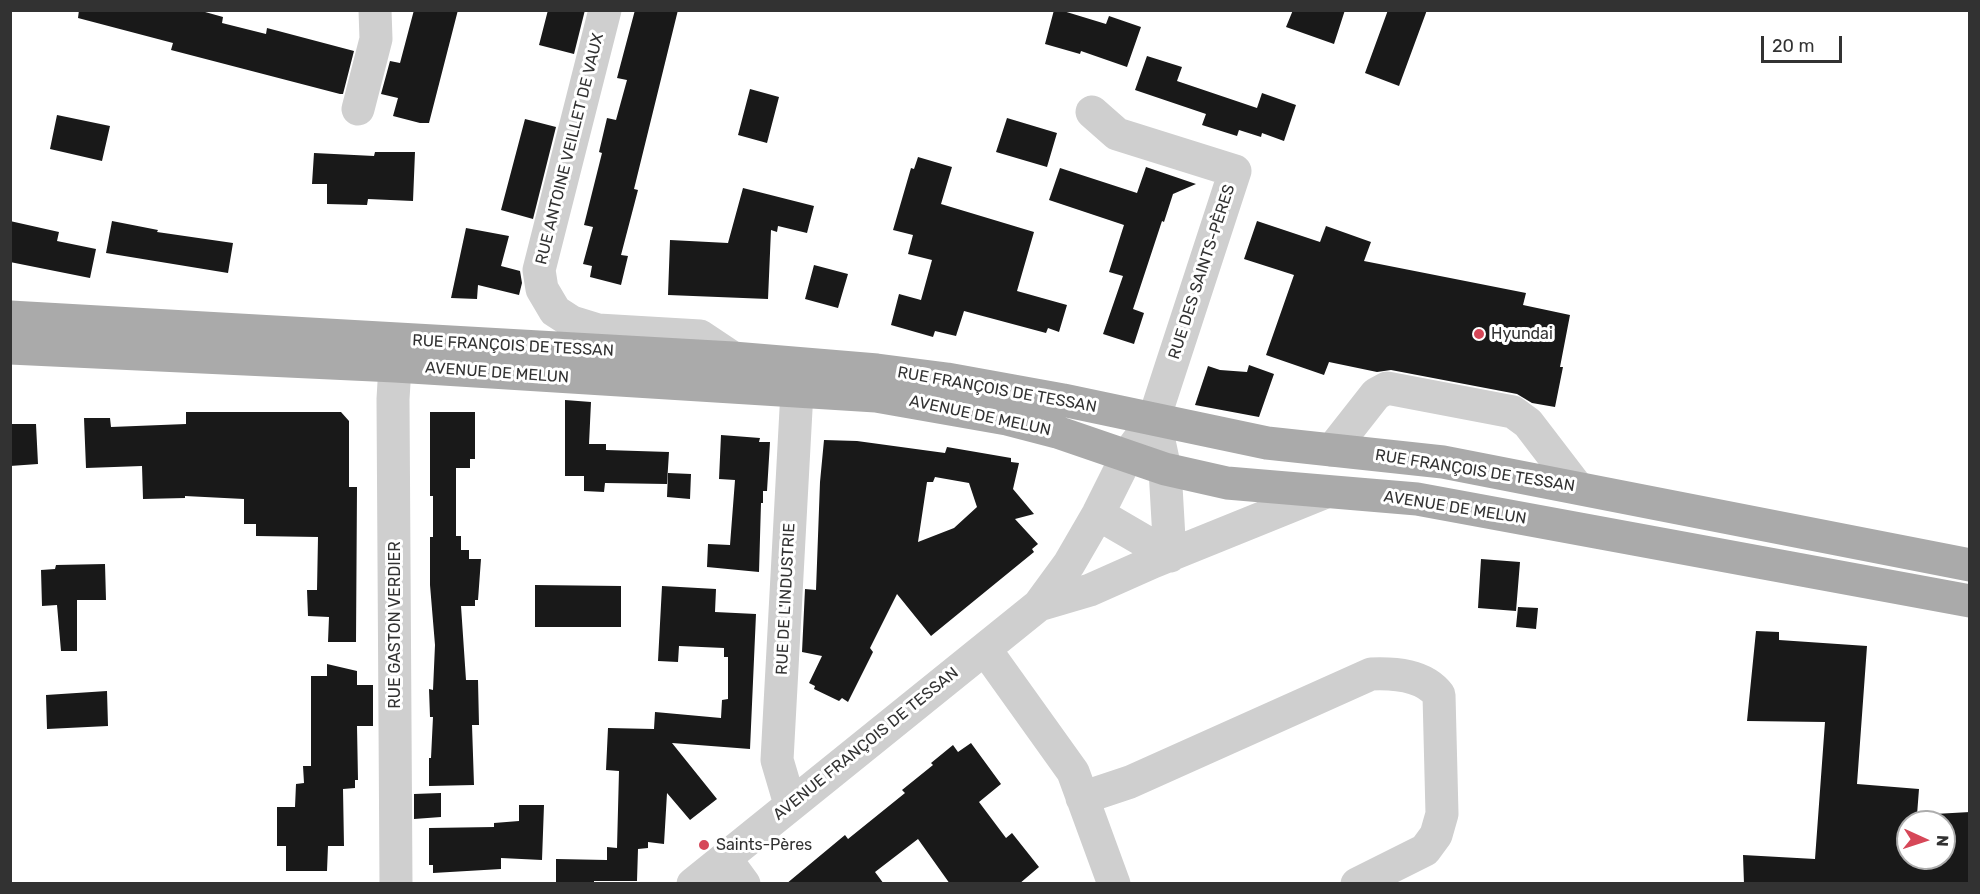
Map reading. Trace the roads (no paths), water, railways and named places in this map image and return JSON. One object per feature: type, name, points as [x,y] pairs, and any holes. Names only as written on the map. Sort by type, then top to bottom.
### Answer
[{"type":"main road","name":"RUE FRANÇOIS DE TESSAN","points":[[10,317],[733,358],[878,370],[947,379],[1063,400],[1267,443],[1443,462],[1970,566]]},
{"type":"main road","name":"AVENUE DE MELUN","points":[[10,348],[395,366],[876,396],[1007,418],[1057,432],[1165,469],[1227,483],[1417,499],[1970,601]]},
{"type":"street","points":[[349,10],[358,13],[369,10]]},
{"type":"street","points":[[358,109],[376,39],[375,10]]},
{"type":"street","name":"RUE ANTOINE VEILLET DE VAUX","points":[[605,10],[539,270],[542,289],[555,311],[572,322],[598,330],[700,336],[733,358]]},
{"type":"street","name":"RUE DES SAINTS-PÈRES","points":[[1092,112],[1117,134],[1235,171],[1154,420]]},
{"type":"street","name":"RUE GASTON VERDIER","points":[[395,366],[393,399],[396,884]]},
{"type":"street","points":[[1332,450],[1376,394],[1387,388],[1513,412],[1528,423],[1578,488]]},
{"type":"street","name":"RUE DE L'INDUSTRIE","points":[[790,804],[777,760],[797,391]]},
{"type":"street","points":[[1039,604],[1069,564],[1098,514],[1127,456],[1154,420]]},
{"type":"street","points":[[1154,420],[1165,469],[1170,556]]},
{"type":"street","points":[[1039,604],[1090,590],[1326,492]]},
{"type":"street","points":[[1098,514],[1170,556]]},
{"type":"street","name":"AVENUE FRANÇOIS DE TESSAN","points":[[693,884],[1039,604]]},
{"type":"street","points":[[985,649],[1073,772],[1114,884]]},
{"type":"street","points":[[1082,798],[1130,782],[1371,674],[1392,674],[1416,679],[1432,686],[1439,695],[1442,814],[1436,835],[1425,850],[1357,884]]},
{"type":"street","points":[[724,858],[744,884]]},
{"type":"place","name":"Hyundai","points":[[1479,334]]},
{"type":"place","name":"Saints-Pères","points":[[704,845]]}]
